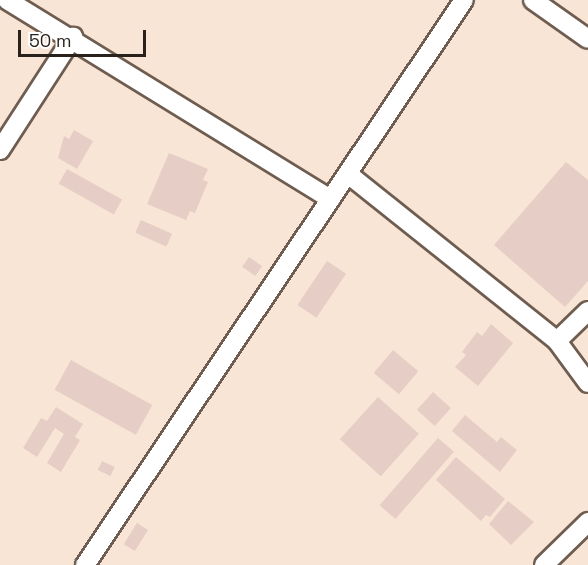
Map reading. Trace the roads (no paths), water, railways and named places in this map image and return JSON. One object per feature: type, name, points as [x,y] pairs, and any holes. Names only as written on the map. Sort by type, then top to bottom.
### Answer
[{"type":"street","points":[[7,0],[73,37],[331,200]]},
{"type":"street","points":[[85,565],[464,0]]},
{"type":"street","points":[[532,0],[588,39]]},
{"type":"street","points":[[0,150],[73,37]]},
{"type":"street","points":[[348,174],[557,341],[588,383]]},
{"type":"street","points":[[557,341],[588,311]]},
{"type":"street","points":[[544,565],[588,522]]}]
